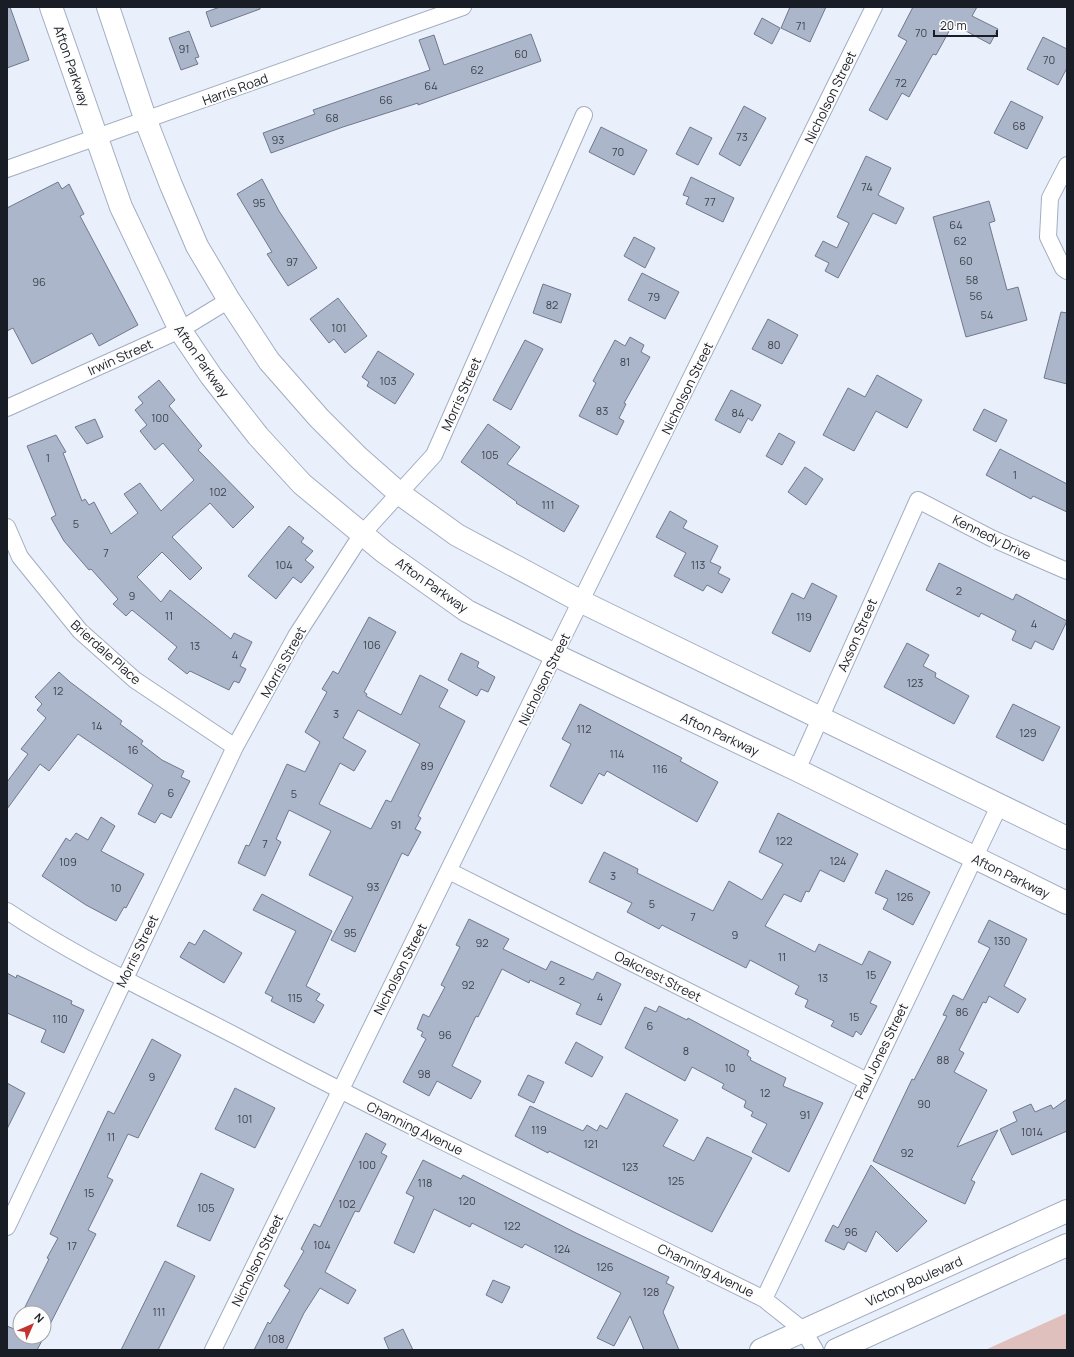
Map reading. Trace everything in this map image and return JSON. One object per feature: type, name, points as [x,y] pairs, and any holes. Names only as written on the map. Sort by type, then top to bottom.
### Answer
[{"type":"street","name":"Afton Parkway","points":[[52,7],[121,207],[180,330],[210,376],[258,436],[302,484],[362,534],[467,610],[555,655],[796,770],[1067,903]]},
{"type":"street","points":[[108,7],[146,121],[171,185],[197,246],[229,300],[269,361],[319,418],[358,457],[400,494],[457,534],[582,602],[1000,804],[1067,838]]},
{"type":"street","name":"Harris Road","points":[[7,169],[146,121],[463,7]]},
{"type":"street","name":"Nicholson Street","points":[[213,1350],[339,1091],[449,872],[874,7]]},
{"type":"street","name":"Morris Street","points":[[7,1227],[13,1197],[124,978],[236,747],[296,636],[362,534],[434,455],[584,115]]},
{"type":"street","points":[[1067,165],[1050,198],[1048,237],[1063,268],[1067,271]]},
{"type":"street","name":"Irwin Street","points":[[7,408],[180,330],[229,300]]},
{"type":"street","name":"Kennedy Drive","points":[[918,500],[991,538],[1067,571]]},
{"type":"street","name":"Axson Street","points":[[796,770],[918,500]]},
{"type":"street","name":"Brierdale Place","points":[[7,527],[20,557],[80,631],[135,680],[236,747]]},
{"type":"street","name":"Paul Jones Street","points":[[764,1299],[867,1080],[1000,804]]},
{"type":"street","name":"Oakcrest Street","points":[[449,872],[867,1080]]},
{"type":"street","name":"Channing Avenue","points":[[7,911],[35,930],[339,1091],[764,1299],[803,1330],[815,1350]]},
{"type":"street","name":"Victory Boulevard","points":[[761,1350],[1067,1211]]},
{"type":"street","points":[[836,1350],[1067,1245]]},
{"type":"shaded area","points":[[1067,1313],[1067,1350],[985,1350]]},
{"type":"building","points":[[7,7],[10,7],[29,60],[7,68]]},
{"type":"building","points":[[220,7],[260,7],[260,9],[211,27],[206,12]]},
{"type":"building","points":[[790,7],[826,7],[810,42],[781,28]]},
{"type":"building","points":[[913,7],[977,7],[972,16],[998,29],[990,44],[953,24],[936,55],[933,54],[909,97],[902,93],[887,120],[869,110],[907,41],[898,36]]},
{"type":"building","points":[[762,18],[780,28],[772,44],[754,34]]},
{"type":"building","points":[[189,31],[199,57],[195,58],[198,64],[181,70],[169,38]]},
{"type":"building","points":[[531,34],[541,61],[418,105],[418,103],[343,127],[271,153],[263,133],[315,114],[313,110],[430,70],[419,40],[434,35],[444,65]]},
{"type":"building","points":[[1043,37],[1067,49],[1067,68],[1058,85],[1027,69]]},
{"type":"building","points":[[1011,101],[1043,117],[1027,149],[994,133]]},
{"type":"building","points":[[744,106],[766,118],[740,166],[719,154]]},
{"type":"building","points":[[601,127],[647,150],[634,175],[589,152]]},
{"type":"building","points":[[690,127],[712,138],[698,165],[676,154]]},
{"type":"building","points":[[866,156],[891,168],[878,195],[904,208],[896,224],[873,213],[838,278],[825,271],[829,263],[815,256],[823,241],[837,248],[849,223],[837,217]]},
{"type":"building","points":[[691,177],[734,198],[723,222],[686,204],[689,197],[683,195]]},
{"type":"building","points":[[262,179],[279,211],[317,268],[288,286],[267,254],[272,252],[237,194]]},
{"type":"building","points":[[58,182],[62,189],[69,184],[84,214],[80,216],[138,325],[99,346],[92,333],[32,364],[13,328],[7,331],[7,208]]},
{"type":"building","points":[[989,201],[995,221],[989,223],[1007,290],[1018,287],[1027,320],[966,337],[933,217]]},
{"type":"building","points":[[634,237],[655,248],[645,268],[624,256]]},
{"type":"building","points":[[642,273],[679,292],[665,319],[628,300]]},
{"type":"building","points":[[543,284],[571,294],[561,323],[533,313]]},
{"type":"building","points":[[338,298],[367,336],[345,353],[334,339],[329,343],[310,319]]},
{"type":"building","points":[[1061,312],[1067,313],[1067,384],[1044,378]]},
{"type":"building","points":[[768,319],[798,335],[782,364],[752,349]]},
{"type":"building","points":[[630,337],[644,345],[641,352],[650,357],[624,403],[626,404],[619,418],[624,421],[617,435],[579,416],[596,383],[593,381],[615,340],[625,346]]},
{"type":"building","points":[[525,340],[543,349],[511,410],[493,400]]},
{"type":"building","points":[[378,351],[414,374],[395,404],[367,386],[369,382],[362,377]]},
{"type":"building","points":[[877,375],[922,400],[907,428],[876,411],[854,451],[823,435],[848,388],[865,397]]},
{"type":"building","points":[[159,380],[175,400],[169,406],[202,446],[198,450],[254,507],[233,528],[210,503],[172,537],[202,568],[190,580],[162,552],[137,577],[161,602],[170,590],[231,639],[234,633],[252,642],[240,666],[246,669],[239,683],[234,681],[229,690],[190,671],[187,674],[168,659],[177,647],[132,610],[126,616],[113,604],[118,599],[91,569],[89,570],[64,541],[51,518],[56,515],[27,446],[56,435],[66,452],[63,453],[82,501],[85,499],[89,505],[94,502],[111,534],[138,513],[124,494],[140,483],[161,511],[194,480],[163,443],[155,450],[140,431],[147,425],[135,410],[143,403],[138,397]]},
{"type":"building","points":[[731,390],[761,405],[752,421],[748,418],[740,433],[715,420]]},
{"type":"building","points":[[984,409],[1007,420],[996,442],[973,430]]},
{"type":"building","points":[[95,419],[103,437],[87,444],[75,427]]},
{"type":"building","points":[[488,424],[520,447],[507,464],[579,506],[564,532],[516,503],[517,502],[461,462]]},
{"type":"building","points":[[779,433],[795,442],[782,465],[766,456]]},
{"type":"building","points":[[1000,449],[1067,484],[1067,512],[1033,496],[1031,499],[986,475]]},
{"type":"building","points":[[805,467],[823,479],[806,505],[788,492]]},
{"type":"building","points":[[670,511],[687,521],[683,528],[718,546],[710,562],[721,567],[718,573],[730,579],[722,593],[707,585],[703,591],[674,576],[686,553],[656,537]]},
{"type":"building","points":[[289,526],[304,538],[301,542],[313,551],[305,560],[314,567],[301,583],[293,577],[276,599],[248,576]]},
{"type":"building","points":[[939,563],[1013,600],[1016,594],[1067,621],[1053,650],[1035,641],[1031,649],[1012,640],[1016,631],[981,613],[979,617],[926,590]]},
{"type":"building","points":[[812,583],[837,596],[810,652],[772,633],[792,593],[804,599]]},
{"type":"building","points":[[369,617],[396,632],[364,692],[367,694],[366,696],[401,715],[420,675],[448,690],[439,707],[465,721],[418,816],[421,818],[415,829],[421,832],[408,856],[402,853],[355,952],[331,940],[353,897],[309,875],[331,831],[289,810],[276,839],[281,842],[265,876],[238,863],[246,845],[249,846],[287,764],[305,772],[320,742],[305,732],[327,692],[322,689],[333,671],[338,674]],"holes":[[[358,710],[420,744],[391,802],[386,800],[371,829],[319,804],[340,763],[354,771],[366,751],[343,738]]]},
{"type":"building","points":[[907,643],[929,655],[923,666],[936,673],[935,677],[969,696],[954,724],[884,687]]},
{"type":"building","points":[[461,653],[479,662],[477,667],[495,677],[488,692],[481,689],[477,696],[448,680]]},
{"type":"building","points":[[59,672],[122,721],[120,724],[143,741],[141,744],[162,760],[184,771],[181,777],[190,781],[171,818],[161,813],[155,823],[138,814],[153,785],[78,734],[49,771],[40,764],[7,809],[7,782],[28,754],[21,749],[46,718],[37,710],[42,704],[35,697]]},
{"type":"building","points":[[580,704],[682,758],[680,761],[718,782],[697,822],[607,771],[604,776],[599,773],[582,804],[550,786],[571,744],[562,739]]},
{"type":"building","points":[[1013,704],[1060,727],[1043,761],[996,737]]},
{"type":"building","points":[[778,813],[858,854],[844,882],[820,870],[809,892],[806,891],[801,902],[784,894],[765,926],[815,952],[819,944],[862,965],[869,951],[891,962],[870,1003],[877,1006],[861,1035],[856,1031],[853,1037],[831,1026],[834,1021],[805,1007],[808,1000],[795,994],[799,986],[750,960],[746,968],[662,925],[659,929],[627,912],[632,903],[589,882],[604,852],[638,869],[637,873],[713,911],[729,881],[762,900],[783,864],[759,852]]},
{"type":"building","points":[[101,817],[115,826],[101,851],[144,874],[126,908],[124,907],[116,921],[86,905],[42,876],[66,838],[70,841],[76,833],[88,840]]},
{"type":"building","points":[[886,870],[930,892],[913,925],[883,909],[888,899],[875,893]]},
{"type":"building","points":[[262,894],[332,931],[306,986],[320,994],[316,1000],[324,1005],[314,1023],[271,1001],[273,997],[265,993],[296,931],[253,910]]},
{"type":"building","points":[[469,919],[509,939],[503,949],[546,970],[551,961],[593,980],[597,972],[621,984],[601,1025],[576,1014],[581,1004],[530,980],[529,983],[502,969],[478,1017],[476,1016],[452,1066],[481,1081],[471,1099],[437,1081],[429,1096],[403,1082],[426,1039],[421,1036],[423,1032],[417,1029],[423,1014],[429,1017],[445,987],[441,985],[460,947],[456,945]]},
{"type":"building","points":[[989,920],[1027,939],[1004,986],[1026,999],[1018,1013],[989,996],[986,1003],[983,1002],[959,1050],[964,1053],[954,1072],[987,1090],[957,1147],[998,1130],[971,1180],[975,1182],[965,1204],[873,1161],[912,1079],[914,1080],[947,1016],[943,1015],[953,995],[963,1000],[990,948],[978,942]]},
{"type":"building","points":[[204,930],[242,953],[224,983],[180,957],[189,942],[195,945]]},
{"type":"building","points":[[7,973],[16,978],[17,975],[72,1001],[71,1004],[84,1010],[64,1053],[41,1042],[46,1030],[7,1013]]},
{"type":"building","points":[[659,1006],[687,1020],[688,1018],[749,1051],[747,1055],[751,1058],[750,1060],[786,1078],[783,1086],[823,1103],[789,1172],[752,1152],[767,1124],[751,1116],[753,1112],[744,1107],[746,1101],[722,1088],[724,1084],[692,1067],[685,1081],[625,1048],[645,1007],[656,1012]]},
{"type":"building","points":[[152,1039],[181,1055],[138,1138],[128,1134],[107,1177],[113,1180],[88,1230],[96,1234],[52,1320],[52,1305],[26,1305],[49,1259],[47,1258],[58,1238],[50,1234],[108,1111],[114,1114]]},
{"type":"building","points":[[576,1042],[603,1057],[592,1077],[565,1063]]},
{"type":"building","points":[[528,1075],[544,1082],[534,1103],[518,1095]]},
{"type":"building","points":[[7,1083],[25,1093],[7,1129]]},
{"type":"building","points":[[235,1088],[275,1108],[255,1148],[215,1129]]},
{"type":"building","points":[[626,1093],[678,1120],[663,1146],[694,1161],[707,1137],[752,1158],[712,1232],[549,1151],[548,1153],[515,1136],[530,1106],[583,1131],[587,1125],[597,1131],[600,1125],[607,1129]]},
{"type":"building","points":[[1067,1099],[1067,1131],[1012,1155],[1000,1129],[1017,1121],[1013,1112],[1031,1104],[1035,1112],[1051,1105],[1053,1109]]},
{"type":"building","points":[[366,1133],[386,1144],[381,1153],[387,1156],[359,1212],[355,1211],[325,1272],[356,1290],[348,1304],[320,1288],[304,1313],[286,1350],[254,1350],[268,1322],[270,1324],[290,1290],[284,1286],[304,1251],[301,1249],[314,1224],[320,1227]]},
{"type":"building","points":[[423,1160],[461,1179],[463,1175],[576,1233],[669,1277],[666,1283],[674,1287],[663,1312],[679,1350],[644,1350],[630,1316],[614,1346],[597,1338],[621,1293],[525,1244],[522,1248],[472,1223],[470,1227],[434,1209],[414,1253],[394,1243],[414,1197],[406,1193]]},
{"type":"building","points":[[871,1165],[927,1221],[897,1252],[876,1231],[866,1252],[848,1242],[844,1250],[825,1241],[833,1225],[838,1228]]},
{"type":"building","points":[[201,1173],[234,1189],[210,1241],[177,1226]]},
{"type":"building","points":[[165,1261],[195,1276],[158,1350],[121,1350]]},
{"type":"building","points":[[493,1280],[510,1287],[502,1303],[486,1295]]},
{"type":"building","points":[[7,1326],[12,1328],[12,1345],[40,1345],[37,1350],[7,1350]]},
{"type":"building","points":[[403,1329],[413,1350],[389,1350],[384,1338]]}]
